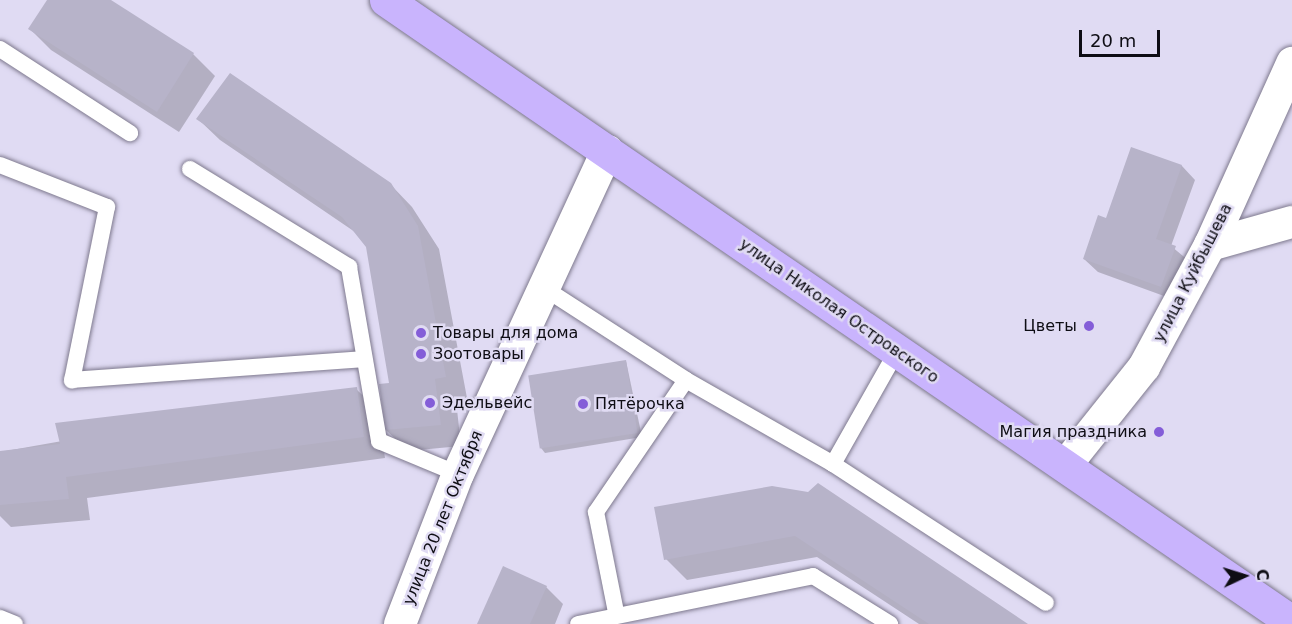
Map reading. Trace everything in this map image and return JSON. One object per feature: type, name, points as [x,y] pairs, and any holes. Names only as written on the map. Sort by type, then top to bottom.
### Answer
[{"type":"main road","name":"улица Николая Островского","points":[[386,0],[1292,622]]},
{"type":"street","name":"улица Куйбышева","points":[[1065,466],[1144,367],[1210,245],[1292,63]]},
{"type":"street","name":"улица 20 лет Октября","points":[[400,624],[458,474],[607,151]]},
{"type":"street","points":[[1210,245],[1292,222]]},
{"type":"lane","points":[[0,49],[130,133]]},
{"type":"lane","points":[[0,165],[107,207],[72,380],[364,359]]},
{"type":"lane","points":[[190,169],[348,267],[379,441],[458,474]]},
{"type":"lane","points":[[544,288],[686,380],[833,464],[1046,603]]},
{"type":"lane","points":[[833,464],[897,351]]},
{"type":"lane","points":[[616,612],[596,512],[686,380]]},
{"type":"lane","points":[[578,624],[616,612],[813,576],[890,624]]},
{"type":"lane","points":[[0,618],[15,624]]},
{"type":"building","points":[[47,0],[111,0],[194,53],[157,112],[28,29]]},
{"type":"building","points":[[230,73],[391,183],[418,226],[446,377],[435,379],[441,425],[385,430],[379,384],[389,383],[366,247],[342,217],[196,119]]},
{"type":"building","points":[[1131,147],[1182,165],[1156,239],[1176,246],[1161,287],[1083,259],[1098,215],[1106,218]]},
{"type":"building","name":"Пятёрочка","points":[[626,360],[638,433],[540,449],[528,375]]},
{"type":"building","points":[[357,387],[364,437],[66,477],[69,499],[0,505],[0,451],[60,444],[55,423]]},
{"type":"building","points":[[818,483],[1028,624],[929,624],[795,536],[664,560],[654,507],[772,486],[808,492]]},
{"type":"building","points":[[503,566],[547,586],[530,624],[477,624]]},
{"type":"place","name":"Цветы","points":[[1089,326]]},
{"type":"place","name":"Товары для дома","points":[[421,333]]},
{"type":"place","name":"Зоотовары","points":[[421,354]]},
{"type":"place","name":"Эдельвейс","points":[[430,403]]},
{"type":"place","name":"Пятёрочка","points":[[583,404]]},
{"type":"place","name":"Магия праздника","points":[[1159,432]]}]
